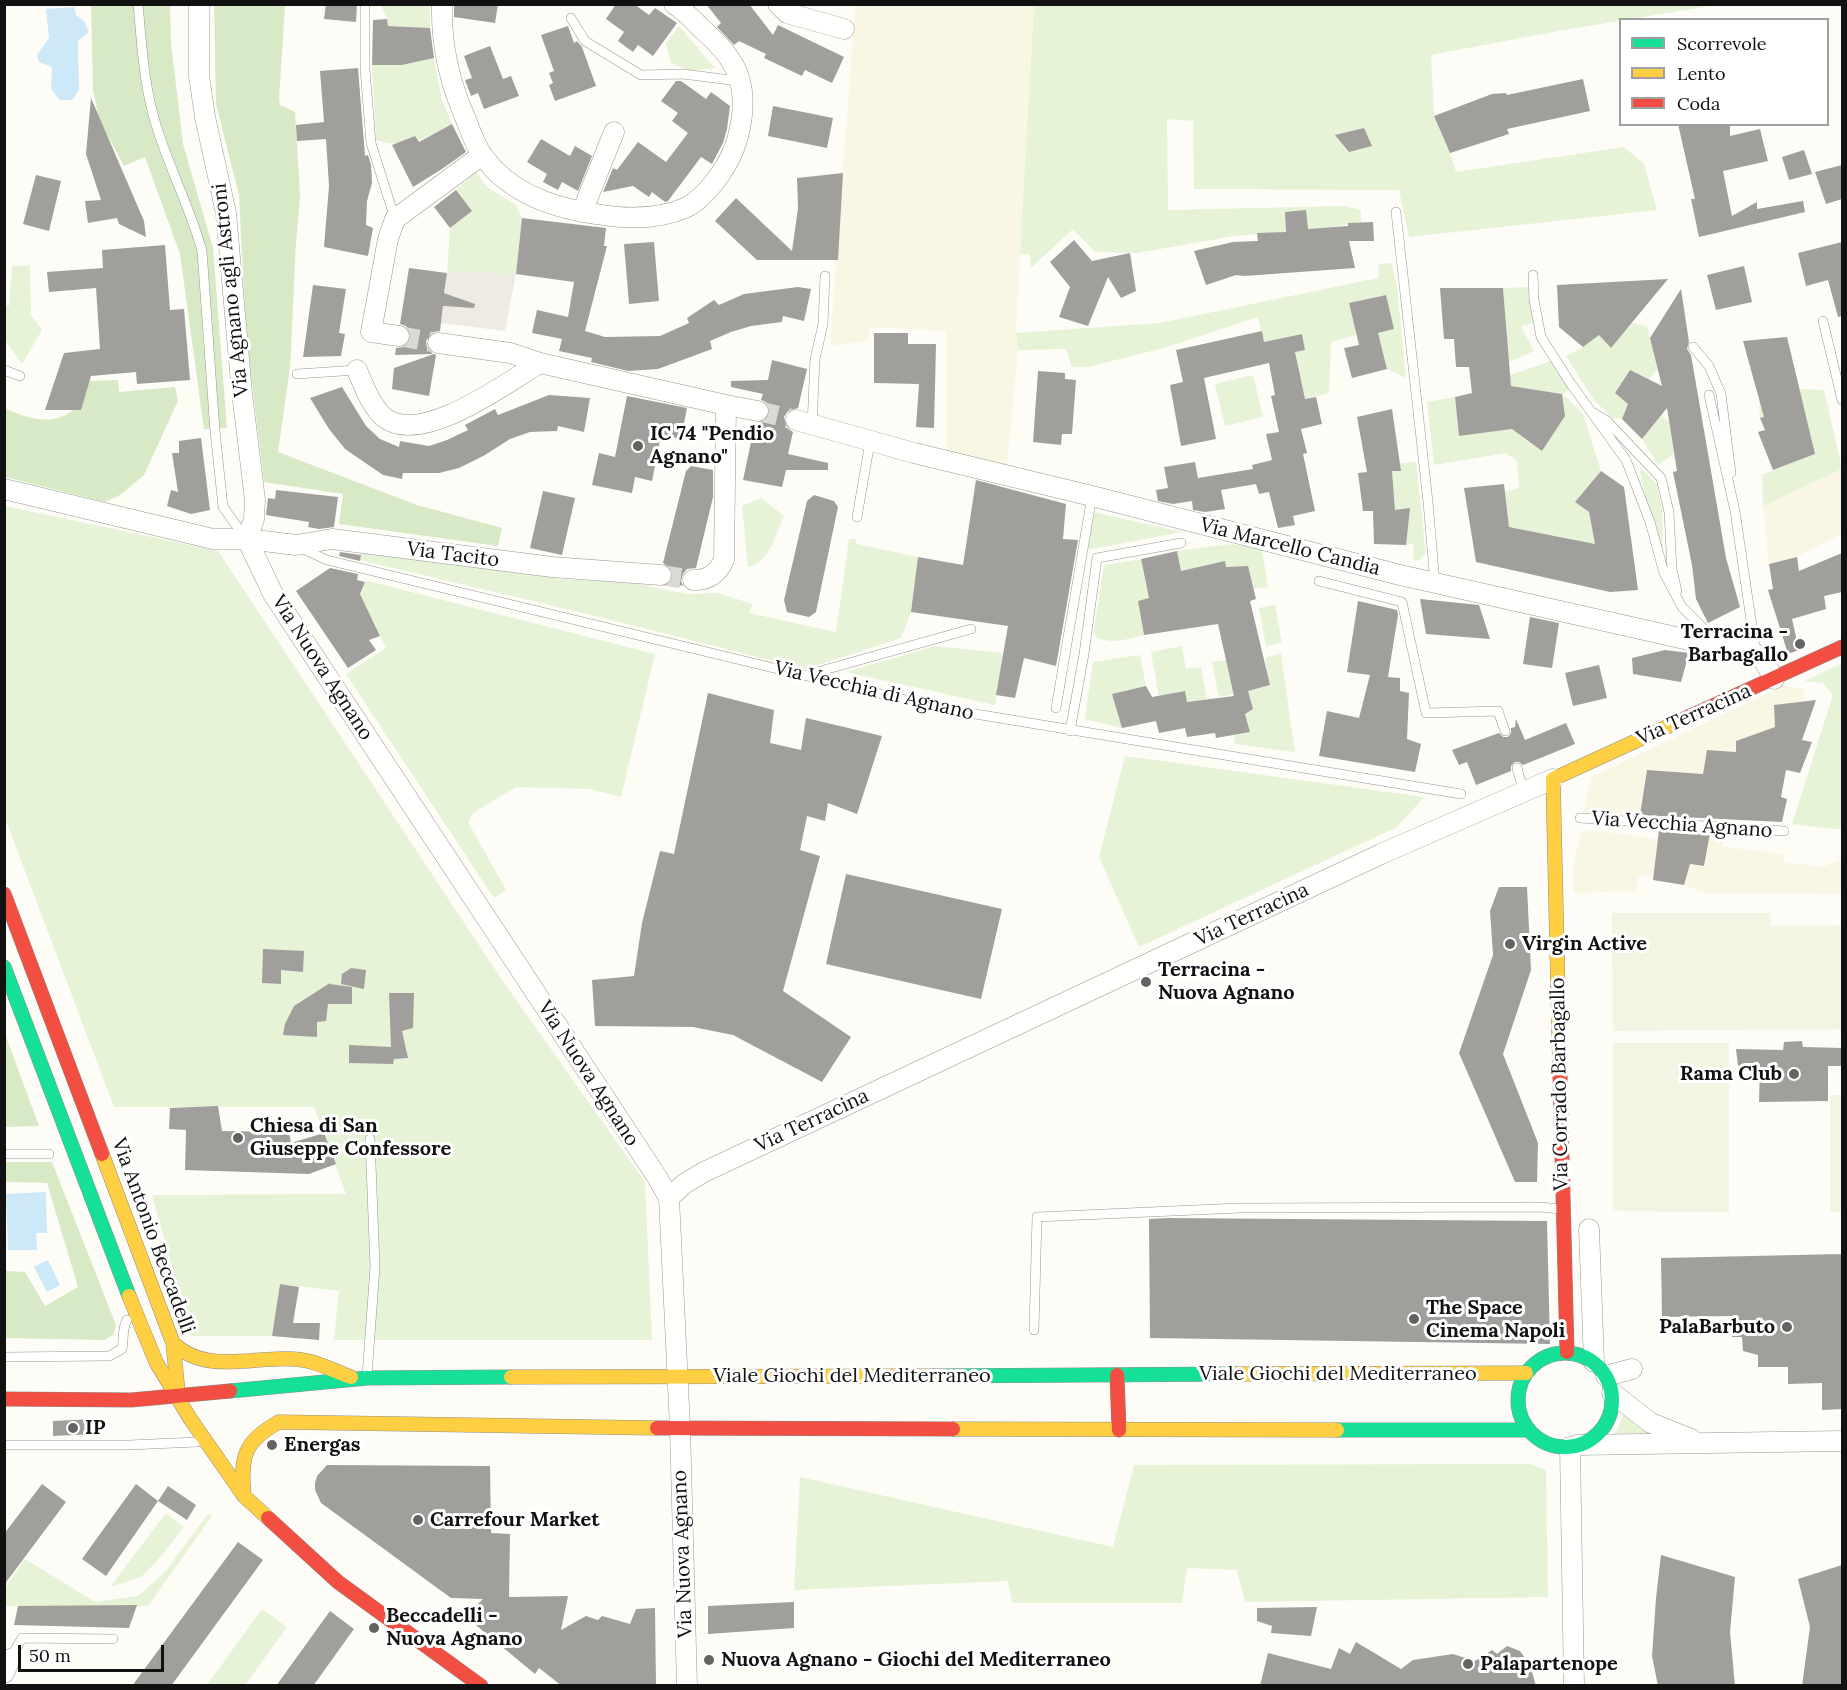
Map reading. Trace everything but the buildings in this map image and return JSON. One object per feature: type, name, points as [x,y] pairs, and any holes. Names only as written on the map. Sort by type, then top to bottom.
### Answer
[{"type":"main road","name":"Via Terracina","points":[[1553,779],[1842,646]]},
{"type":"main road","name":"Via Corrado Barbagallo","points":[[1553,779],[1567,1352]]},
{"type":"main road","name":"Via Antonio Beccadelli","points":[[4,894],[173,1342],[178,1396]]},
{"type":"main road","points":[[4,967],[151,1353],[206,1441],[244,1496],[339,1582],[481,1686]]},
{"type":"main road","points":[[173,1342],[178,1350],[188,1356],[214,1360],[306,1360],[361,1378]]},
{"type":"main road","points":[[1567,1352],[1581,1355],[1604,1377],[1612,1410],[1605,1426],[1593,1438],[1574,1446],[1555,1445],[1541,1440],[1529,1430],[1521,1417],[1518,1402],[1520,1387],[1526,1373],[1537,1362],[1551,1354],[1567,1352]]},
{"type":"main road","name":"Viale Giochi del Mediterraneo","points":[[4,1399],[131,1400],[361,1378],[1526,1373]]},
{"type":"main road","points":[[1117,1376],[1119,1430]]},
{"type":"main road","points":[[244,1496],[241,1471],[249,1444],[264,1430],[279,1422],[680,1428],[1529,1430]]},
{"type":"street","name":"Via Agnano agli Astroni","points":[[199,4],[199,76],[205,117],[226,213],[241,382],[255,500],[254,519],[247,539]]},
{"type":"street","points":[[442,4],[446,64],[454,91],[482,155],[499,175],[519,190],[541,201],[567,210],[614,217],[649,217],[686,207],[700,197],[727,164],[738,139],[743,105],[739,81],[731,59],[674,4]]},
{"type":"street","points":[[778,4],[787,13],[844,29]]},
{"type":"street","points":[[582,212],[614,132]]},
{"type":"street","points":[[399,336],[371,332],[388,239],[395,219],[482,155]]},
{"type":"street","points":[[438,343],[510,353],[540,363],[758,411]]},
{"type":"street","points":[[357,370],[376,408],[386,419],[415,427],[432,423],[473,404],[540,363]]},
{"type":"street","points":[[693,580],[703,580],[719,570],[724,560],[726,405]]},
{"type":"street","name":"Via Marcello Candia","points":[[804,423],[870,442],[1435,583],[1756,654]]},
{"type":"street","name":"Via Tacito","points":[[4,489],[213,539],[247,539],[296,545],[332,539],[552,567],[661,574]]},
{"type":"street","name":"Via Nuova Agnano","points":[[247,539],[273,594],[669,1198],[680,1428],[687,1686]]},
{"type":"street","points":[[1756,654],[1764,660],[1774,679]]},
{"type":"street","name":"Via Terracina","points":[[669,1198],[684,1184],[704,1172],[1381,854],[1553,779]]},
{"type":"street","points":[[1589,1229],[1604,1377],[1651,1423],[1678,1435],[1708,1443]]},
{"type":"street","points":[[1604,1377],[1632,1369]]},
{"type":"street","points":[[1574,1686],[1574,1446],[1842,1441]]},
{"type":"lane","points":[[138,4],[146,87],[158,131],[196,229],[202,251],[223,507],[247,539]]},
{"type":"lane","points":[[365,4],[364,69],[371,143],[395,219]]},
{"type":"lane","points":[[571,18],[585,41],[641,75],[683,74],[739,81]]},
{"type":"lane","points":[[1396,212],[1435,583]]},
{"type":"lane","points":[[1533,275],[1534,300],[1541,337],[1588,409],[1626,460],[1650,522],[1664,573],[1682,607],[1720,645]]},
{"type":"lane","points":[[804,423],[823,324],[825,276]]},
{"type":"lane","points":[[1823,321],[1842,400]]},
{"type":"lane","points":[[1693,347],[1709,366],[1721,394],[1734,511],[1756,654]]},
{"type":"lane","points":[[4,370],[20,376]]},
{"type":"lane","points":[[297,375],[357,370]]},
{"type":"lane","points":[[1709,395],[1734,511]]},
{"type":"lane","points":[[1588,409],[1607,421],[1661,478],[1669,512],[1672,570],[1682,607]]},
{"type":"lane","points":[[857,517],[870,442]]},
{"type":"lane","points":[[1056,708],[1092,496]]},
{"type":"lane","points":[[1070,731],[1084,654],[1097,558],[1181,543]]},
{"type":"lane","name":"Via Vecchia di Agnano","points":[[296,545],[327,560],[939,708],[1461,794]]},
{"type":"lane","points":[[1319,581],[1402,602],[1426,713],[1498,711],[1505,731]]},
{"type":"lane","points":[[804,676],[971,628]]},
{"type":"lane","points":[[1517,768],[1524,792]]},
{"type":"lane","name":"Via Vecchia Agnano","points":[[1580,818],[1784,831]]},
{"type":"lane","points":[[361,1378],[375,1267],[370,1138]]},
{"type":"lane","points":[[4,1154],[49,1154]]},
{"type":"lane","points":[[1035,1330],[1037,1217],[1240,1208],[1539,1207],[1563,1209]]},
{"type":"lane","points":[[4,1357],[109,1356],[122,1349],[125,1324],[134,1310]]},
{"type":"lane","points":[[4,1445],[129,1445],[206,1441]]},
{"type":"lane","points":[[7,1666],[22,1638],[113,1639]]},
{"type":"shaded area","points":[[855,5],[1034,5],[1016,333],[1018,350],[1007,467],[946,453],[946,331],[870,327],[867,341],[830,346]]},
{"type":"shaded area","points":[[447,273],[516,274],[505,331],[441,323],[443,306],[459,307],[460,298],[444,293]]},
{"type":"shaded area","points":[[1842,469],[1842,534],[1797,557],[1769,564],[1763,506]]},
{"type":"shaded area","points":[[1784,686],[1805,689],[1804,701],[1774,705],[1775,727],[1736,741],[1736,752],[1707,750],[1703,774],[1647,770],[1644,788],[1662,794],[1642,804],[1640,816],[1583,814],[1591,777]]},
{"type":"shaded area","points":[[1694,828],[1726,833],[1722,847],[1784,855],[1784,862],[1823,867],[1842,859],[1842,894],[1706,893],[1684,885],[1690,864],[1706,867],[1708,845],[1696,845]]},
{"type":"shaded area","points":[[1582,830],[1658,839],[1654,875],[1638,877],[1638,891],[1573,893],[1573,865]]},
{"type":"green space","points":[[91,5],[170,5],[171,43],[183,144],[213,248],[227,428],[204,429],[180,254],[145,157],[124,166],[99,120],[93,89]]},
{"type":"green space","points":[[214,5],[285,5],[279,99],[280,105],[295,112],[300,196],[290,367],[278,452],[417,505],[502,528],[498,546],[339,524],[343,494],[264,482],[246,333],[239,195],[216,104]]},
{"type":"green space","points":[[381,5],[430,5],[430,28],[388,26]]},
{"type":"green space","points":[[1034,5],[1716,5],[1637,18],[1619,18],[1619,21],[1431,55],[1434,116],[1456,172],[1624,147],[1644,164],[1657,210],[1409,237],[1399,190],[1194,189],[1193,121],[1167,119],[1168,210],[1344,206],[1361,210],[1361,222],[1328,228],[1234,236],[1137,253],[1095,252],[1073,229],[1031,268],[1030,254],[1020,254]]},
{"type":"green space","points":[[679,26],[715,68],[689,71],[671,63],[666,43]]},
{"type":"green space","points":[[434,58],[442,100],[452,124],[424,138],[407,143],[397,144],[376,140],[372,65],[402,65]]},
{"type":"green space","points":[[476,172],[487,187],[516,205],[522,218],[516,274],[447,273],[450,228],[471,211],[456,190]]},
{"type":"green space","points":[[1392,263],[1397,287],[1406,378],[1387,369],[1378,333],[1394,329],[1385,295],[1349,303],[1357,335],[1331,342],[1329,393],[1296,401],[1272,378],[1299,372],[1295,352],[1305,350],[1302,334],[1264,342],[1258,317],[1167,347],[1088,367],[1072,367],[1066,349],[1018,350],[1016,333],[1160,323],[1378,278],[1379,264]]},
{"type":"green space","points":[[30,265],[31,315],[42,330],[22,364],[5,340],[5,305],[9,306],[12,266]]},
{"type":"green space","points":[[1529,287],[1533,323],[1521,326],[1534,351],[1509,362],[1503,288]]},
{"type":"green space","points":[[1632,323],[1647,326],[1658,368],[1649,380],[1629,371],[1615,393],[1628,404],[1622,419],[1612,418],[1594,400],[1566,356],[1599,335],[1611,348]]},
{"type":"green space","points":[[1551,361],[1569,389],[1563,394],[1583,414],[1601,471],[1575,502],[1589,512],[1596,551],[1572,539],[1509,527],[1505,492],[1519,488],[1517,461],[1506,453],[1434,465],[1427,402],[1455,397],[1459,436],[1512,429],[1542,451],[1565,416],[1562,394],[1511,386],[1510,375]]},
{"type":"green space","points":[[1253,375],[1263,417],[1225,426],[1215,384]]},
{"type":"green space","points":[[118,380],[119,392],[175,387],[178,401],[144,475],[120,495],[105,502],[5,477],[5,408],[32,418],[56,418],[66,415],[75,407],[83,396],[88,381]]},
{"type":"green space","points":[[1799,389],[1824,390],[1842,469],[1763,506],[1762,475],[1815,454],[1803,409],[1760,418],[1759,400]]},
{"type":"green space","points":[[1662,415],[1669,422],[1674,454],[1658,465],[1642,439]]},
{"type":"green space","points":[[1416,462],[1426,553],[1419,561],[1413,560],[1414,543],[1406,545],[1395,510],[1392,471],[1400,471],[1400,463]]},
{"type":"green space","points":[[1639,466],[1657,484],[1662,510],[1663,551],[1645,497]]},
{"type":"green space","points":[[761,498],[784,516],[767,554],[755,565],[748,567],[742,506]]},
{"type":"green space","points":[[5,506],[218,551],[502,980],[645,1182],[652,1340],[334,1340],[339,1291],[280,1284],[272,1336],[191,1336],[152,1195],[346,1194],[314,1107],[114,1107],[5,818]]},
{"type":"green space","points":[[1093,512],[1182,532],[1087,550]]},
{"type":"green space","points":[[849,539],[856,539],[856,544],[918,557],[911,612],[901,638],[806,669],[360,560],[361,552],[561,579],[630,582],[686,594],[717,593],[753,604],[749,613],[836,632]]},
{"type":"green space","points":[[1232,544],[1262,549],[1268,587],[1254,589],[1247,566],[1226,567],[1182,579],[1177,551]]},
{"type":"green space","points":[[1141,559],[1146,586],[1157,585],[1160,596],[1138,601],[1144,635],[1114,641],[1096,637],[1094,630],[1104,565]]},
{"type":"green space","points":[[365,582],[655,654],[621,797],[589,789],[516,787],[473,813],[468,822],[506,890],[494,898],[346,674],[386,648],[360,594]]},
{"type":"green space","points":[[1275,605],[1282,643],[1266,646],[1259,608]]},
{"type":"green space","points":[[935,646],[1003,653],[995,705],[846,672]]},
{"type":"green space","points":[[1182,646],[1186,669],[1201,667],[1207,699],[1187,702],[1185,691],[1159,696],[1151,652]]},
{"type":"green space","points":[[1281,653],[1295,752],[1235,744],[1234,735],[1250,732],[1245,714],[1248,691],[1269,685],[1265,658]]},
{"type":"green space","points":[[1140,655],[1146,686],[1113,694],[1122,728],[1085,719],[1093,662]]},
{"type":"green space","points":[[1227,660],[1234,694],[1219,697],[1212,662]]},
{"type":"green space","points":[[1842,663],[1842,830],[1792,824],[1833,695],[1823,683],[1805,681]]},
{"type":"green space","points":[[1125,756],[1424,797],[1397,827],[1139,947],[1099,857]]},
{"type":"green space","points":[[1612,913],[1770,913],[1770,926],[1842,925],[1842,1029],[1613,1031]]},
{"type":"green space","points":[[5,1034],[39,1126],[5,1127]]},
{"type":"green space","points":[[1613,1043],[1729,1043],[1729,1212],[1613,1211]]},
{"type":"green space","points":[[1830,1095],[1842,1095],[1842,1212],[1830,1212]]},
{"type":"green space","points":[[5,1162],[52,1162],[116,1325],[113,1335],[104,1340],[5,1338],[5,1271],[25,1272],[45,1306],[78,1287],[47,1183],[6,1182]]},
{"type":"green space","points":[[1624,1413],[1634,1424],[1662,1440],[1609,1440],[1618,1428]]},
{"type":"green space","points":[[1531,1464],[1546,1470],[1548,1597],[1245,1602],[1237,1570],[1187,1568],[1182,1603],[1012,1603],[1008,1581],[794,1590],[800,1477],[1113,1547],[1134,1465]]},
{"type":"green space","points":[[166,1513],[184,1527],[141,1577],[110,1587]]},
{"type":"green space","points":[[208,1514],[212,1516],[148,1606],[5,1606],[5,1588],[25,1559],[95,1602],[138,1596],[165,1572]]},
{"type":"green space","points":[[262,1609],[287,1627],[245,1685],[207,1685]]},
{"type":"water","points":[[74,7],[76,15],[84,21],[89,32],[78,41],[79,90],[72,100],[60,100],[51,89],[52,67],[39,62],[37,55],[49,38],[46,9]]},
{"type":"water","points":[[46,1192],[47,1233],[36,1233],[37,1250],[8,1250],[6,1194]]},
{"type":"water","points":[[48,1260],[60,1285],[47,1292],[34,1267]]},
{"type":"tunnel","points":[[399,336],[438,343]]},
{"type":"tunnel","points":[[758,411],[796,420]]},
{"type":"tunnel","points":[[661,575],[693,580]]},
{"type":"traffic: fast","points":[[4,967],[129,1296]]},
{"type":"traffic: fast","points":[[1565,1353],[1583,1357],[1598,1367],[1608,1382],[1612,1400],[1608,1418],[1598,1433],[1583,1443],[1565,1447],[1547,1443],[1532,1433],[1522,1418],[1518,1400],[1522,1382],[1532,1367],[1547,1357],[1565,1353]]},
{"type":"traffic: fast","points":[[934,1376],[1235,1374]]},
{"type":"traffic: fast","points":[[230,1391],[367,1378],[511,1377]]},
{"type":"traffic: fast","points":[[1337,1430],[1529,1430]]},
{"type":"traffic: slow","points":[[1560,1077],[1553,779],[1686,718]]},
{"type":"traffic: slow","points":[[102,1154],[173,1343],[178,1392]]},
{"type":"traffic: slow","points":[[129,1296],[156,1362],[191,1420],[244,1496],[268,1518]]},
{"type":"traffic: slow","points":[[173,1343],[186,1353],[200,1359],[231,1362],[301,1360],[316,1363],[351,1377]]},
{"type":"traffic: slow","points":[[1235,1374],[1526,1373]]},
{"type":"traffic: slow","points":[[511,1377],[934,1376]]},
{"type":"traffic: slow","points":[[244,1496],[244,1460],[251,1443],[279,1422],[657,1428]]},
{"type":"traffic: slow","points":[[953,1429],[1337,1430]]},
{"type":"traffic: jam","points":[[1686,718],[1842,647]]},
{"type":"traffic: jam","points":[[4,894],[102,1154]]},
{"type":"traffic: jam","points":[[1560,1077],[1567,1352]]},
{"type":"traffic: jam","points":[[1117,1375],[1119,1430]]},
{"type":"traffic: jam","points":[[4,1399],[131,1400],[230,1391]]},
{"type":"traffic: jam","points":[[657,1428],[953,1429]]},
{"type":"traffic: jam","points":[[268,1518],[338,1582],[481,1686]]},
{"type":"place","name":"IC 74 \"Pendio Agnano\"","points":[[638,446]]},
{"type":"place","name":"Terracina - Barbagallo","points":[[1800,644]]},
{"type":"place","name":"Virgin Active","points":[[1510,944]]},
{"type":"place","name":"Terracina - Nuova Agnano","points":[[1146,982]]},
{"type":"place","name":"Rama Club","points":[[1794,1074]]},
{"type":"place","name":"Chiesa di San Giuseppe Confessore","points":[[238,1138]]},
{"type":"place","name":"The Space Cinema Napoli","points":[[1414,1319]]},
{"type":"place","name":"PalaBarbuto","points":[[1787,1327]]},
{"type":"place","name":"IP","points":[[73,1428]]},
{"type":"place","name":"Energas","points":[[272,1445]]},
{"type":"place","name":"Carrefour Market","points":[[418,1520]]},
{"type":"place","name":"Beccadelli - Nuova Agnano","points":[[374,1628]]},
{"type":"place","name":"Nuova Agnano - Giochi del Mediterraneo","points":[[709,1660]]},
{"type":"place","name":"Palapartenope","points":[[1468,1664]]}]
